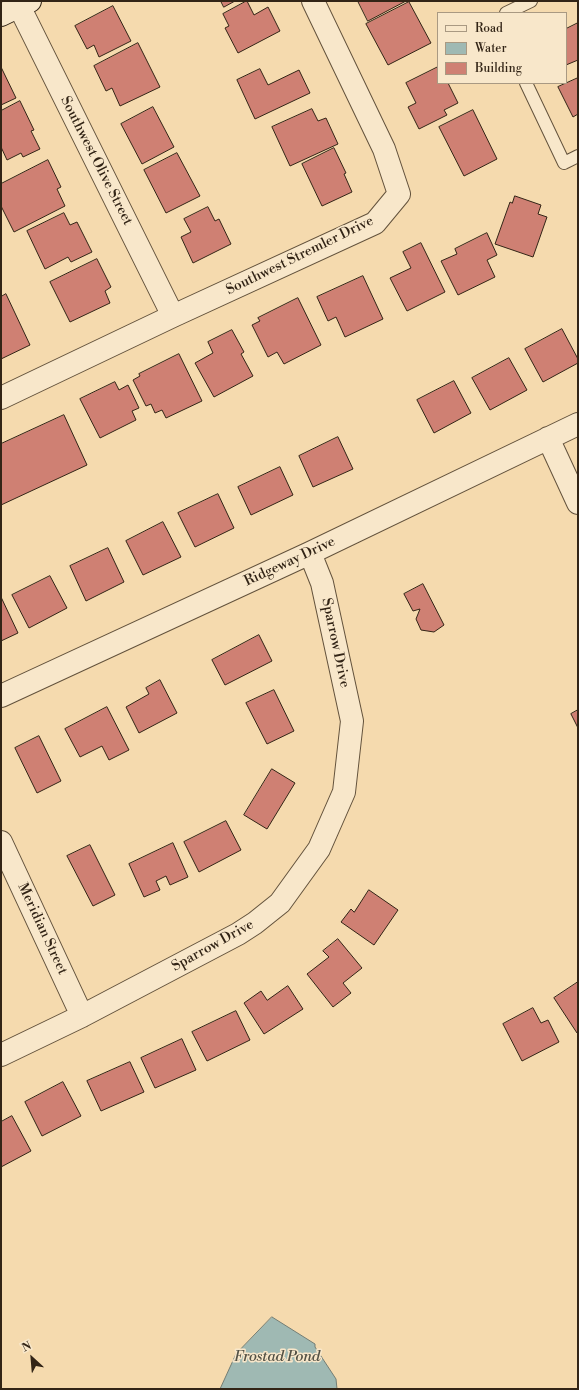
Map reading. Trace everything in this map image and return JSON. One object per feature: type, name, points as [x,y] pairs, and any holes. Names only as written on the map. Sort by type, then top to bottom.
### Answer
[{"type":"street","name":"Southwest Stremler Drive","points":[[1,398],[173,316],[375,223],[399,194],[384,150],[313,1]]},
{"type":"street","name":"Southwest Olive Street","points":[[17,7],[173,316]]},
{"type":"street","name":"Ridgeway Drive","points":[[1,696],[310,553],[578,424]]},
{"type":"street","points":[[548,438],[578,503]]},
{"type":"street","name":"Sparrow Drive","points":[[1,1055],[82,1016],[238,934],[255,923],[280,903],[319,849],[344,792],[352,721],[322,583],[310,553]]},
{"type":"street","name":"Meridian Street","points":[[1,842],[82,1016]]},
{"type":"lane","points":[[508,12],[531,1]]},
{"type":"lane","points":[[526,84],[564,163],[578,156]]},
{"type":"water","name":"Frostad Pond","points":[[272,1317],[315,1344],[315,1347],[336,1379],[337,1389],[220,1389],[236,1354]]},
{"type":"building","points":[[221,1],[235,1],[224,7]]},
{"type":"building","points":[[247,1],[254,15],[268,7],[280,31],[238,53],[225,28],[229,26],[223,14]]},
{"type":"building","points":[[358,1],[406,1],[368,21]]},
{"type":"building","points":[[409,2],[431,43],[388,65],[366,24]]},
{"type":"building","points":[[113,6],[131,41],[99,57],[94,45],[87,49],[75,26]]},
{"type":"building","points":[[578,23],[578,60],[567,65],[567,28]]},
{"type":"building","points":[[138,43],[160,87],[120,106],[112,88],[106,91],[94,66]]},
{"type":"building","points":[[1,67],[16,98],[1,105]]},
{"type":"building","points":[[437,68],[437,84],[448,84],[458,103],[444,110],[447,115],[419,129],[408,107],[416,103],[406,83]]},
{"type":"building","points":[[260,69],[268,85],[299,70],[310,93],[255,119],[237,80]]},
{"type":"building","points":[[578,78],[578,114],[573,117],[558,87]]},
{"type":"building","points":[[20,101],[34,130],[31,131],[40,149],[23,157],[21,153],[7,160],[1,147],[1,111]]},
{"type":"building","points":[[153,107],[174,147],[142,164],[121,124]]},
{"type":"building","points":[[312,109],[318,121],[326,118],[338,144],[290,166],[272,127]]},
{"type":"building","points":[[473,110],[497,159],[464,176],[439,127]]},
{"type":"building","points":[[334,148],[346,173],[344,174],[352,192],[322,206],[302,164]]},
{"type":"building","points":[[177,153],[200,196],[166,213],[144,170]]},
{"type":"building","points":[[48,160],[61,187],[57,189],[65,206],[14,232],[1,206],[1,184]]},
{"type":"building","points":[[515,196],[541,205],[538,214],[547,217],[533,257],[495,244],[510,202],[512,203]]},
{"type":"building","points":[[208,207],[215,221],[219,219],[231,244],[193,263],[181,237],[191,232],[184,219]]},
{"type":"building","points":[[64,213],[70,225],[77,222],[92,252],[71,262],[68,257],[45,269],[27,231]]},
{"type":"building","points":[[487,233],[497,255],[487,260],[495,277],[458,295],[441,261],[457,254],[455,249]]},
{"type":"building","points":[[421,243],[445,292],[407,311],[390,278],[411,268],[403,252]]},
{"type":"building","points":[[97,259],[111,287],[105,291],[110,303],[70,322],[50,282]]},
{"type":"building","points":[[363,276],[383,319],[345,337],[336,317],[328,321],[317,297]]},
{"type":"building","points":[[6,294],[30,345],[1,359],[1,297]]},
{"type":"building","points":[[298,298],[321,345],[284,364],[277,352],[268,357],[252,325],[260,321],[258,318]]},
{"type":"building","points":[[562,329],[578,359],[578,363],[543,382],[525,349]]},
{"type":"building","points":[[232,330],[244,352],[241,354],[253,376],[214,397],[195,363],[213,353],[208,342]]},
{"type":"building","points":[[179,354],[202,401],[166,418],[162,410],[155,413],[151,404],[146,406],[133,380],[140,376],[139,374]]},
{"type":"building","points":[[509,358],[527,390],[490,410],[472,378]]},
{"type":"building","points":[[454,381],[471,413],[434,433],[417,400]]},
{"type":"building","points":[[115,382],[119,390],[128,385],[139,408],[132,411],[136,420],[100,438],[80,399]]},
{"type":"building","points":[[64,415],[87,465],[1,505],[1,444]]},
{"type":"building","points":[[338,437],[353,469],[313,487],[299,456]]},
{"type":"building","points":[[280,467],[293,495],[251,515],[238,487]]},
{"type":"building","points":[[218,494],[234,528],[195,547],[178,513]]},
{"type":"building","points":[[163,522],[181,557],[143,575],[126,541]]},
{"type":"building","points":[[108,548],[124,582],[86,601],[70,566]]},
{"type":"building","points":[[50,576],[67,608],[29,628],[12,595]]},
{"type":"building","points":[[423,584],[444,625],[434,632],[421,630],[416,619],[420,609],[413,611],[404,594]]},
{"type":"building","points":[[1,597],[18,633],[1,641]]},
{"type":"building","points":[[259,635],[272,661],[225,685],[212,660]]},
{"type":"building","points":[[160,680],[177,713],[139,733],[126,707],[149,694],[146,688]]},
{"type":"building","points":[[274,690],[294,731],[267,744],[246,703]]},
{"type":"building","points":[[107,707],[129,750],[109,760],[102,746],[80,757],[65,729]]},
{"type":"building","points":[[578,710],[578,728],[571,714]]},
{"type":"building","points":[[39,736],[61,781],[37,793],[15,748]]},
{"type":"building","points":[[272,769],[295,783],[267,829],[244,815]]},
{"type":"building","points":[[226,821],[241,850],[199,872],[184,842]]},
{"type":"building","points":[[173,843],[188,877],[170,885],[166,876],[156,881],[160,890],[144,897],[129,864]]},
{"type":"building","points":[[90,845],[115,895],[93,906],[67,856]]},
{"type":"building","points":[[369,890],[398,910],[374,945],[341,922],[351,909],[354,912]]},
{"type":"building","points":[[338,939],[362,968],[343,983],[351,993],[333,1007],[307,974],[329,957],[323,951]]},
{"type":"building","points":[[578,982],[578,1032],[577,1033],[554,998]]},
{"type":"building","points":[[288,986],[303,1009],[264,1034],[244,1003],[261,991],[267,1000]]},
{"type":"building","points":[[533,1008],[541,1023],[548,1020],[559,1042],[522,1061],[503,1024]]},
{"type":"building","points":[[236,1011],[250,1040],[207,1061],[192,1032]]},
{"type":"building","points":[[182,1039],[196,1070],[155,1088],[141,1058]]},
{"type":"building","points":[[130,1062],[144,1092],[101,1111],[87,1081]]},
{"type":"building","points":[[63,1082],[81,1116],[42,1136],[25,1102]]},
{"type":"building","points":[[12,1116],[31,1151],[1,1167],[1,1122]]}]
